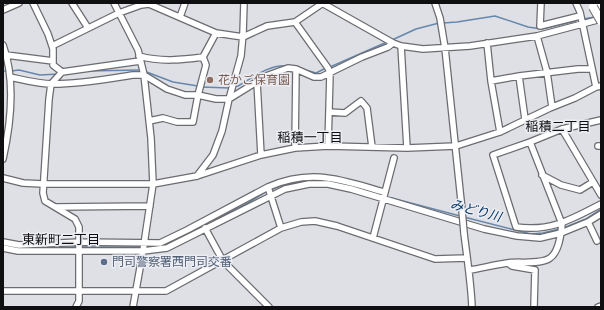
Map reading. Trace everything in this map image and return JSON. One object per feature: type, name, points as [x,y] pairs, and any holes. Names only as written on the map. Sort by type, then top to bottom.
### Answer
[{"type":"highway","points":[[596,5],[601,20]]},
{"type":"street","points":[[3,10],[19,3]]},
{"type":"street","points":[[33,3],[52,46],[53,65],[62,72]]},
{"type":"street","points":[[72,3],[88,28]]},
{"type":"street","points":[[114,3],[138,50],[144,75],[151,138],[153,184],[133,307]]},
{"type":"street","points":[[180,17],[186,3]]},
{"type":"street","points":[[196,176],[213,155],[222,131],[241,56],[244,3]]},
{"type":"street","points":[[52,46],[119,13],[141,4],[149,4],[216,33],[243,37],[266,26],[295,22],[323,3],[393,43],[401,46],[424,49],[470,46],[537,36],[601,20]]},
{"type":"street","points":[[435,3],[440,18],[445,48],[464,233],[470,270],[472,307]]},
{"type":"street","points":[[541,3],[540,26],[580,16]]},
{"type":"street","points":[[3,178],[23,183],[43,184],[153,184],[196,176],[261,156],[295,148],[328,146],[407,148],[456,146],[500,132],[598,87],[592,69],[576,3]]},
{"type":"street","points":[[295,22],[330,73],[328,146]]},
{"type":"street","points":[[149,121],[163,118],[177,122],[193,122],[206,65],[203,57],[216,33]]},
{"type":"street","points":[[537,36],[546,72],[552,107]]},
{"type":"street","points":[[10,76],[34,83],[68,84],[133,75],[144,75],[167,89],[185,95],[229,99],[266,76],[288,68],[296,69],[314,77],[321,77],[362,57],[388,47],[393,43]]},
{"type":"street","points":[[487,43],[491,81],[500,132]]},
{"type":"street","points":[[3,45],[10,76],[11,109],[8,138],[3,159]]},
{"type":"street","points":[[401,46],[407,148]]},
{"type":"street","points":[[6,55],[53,61]]},
{"type":"street","points":[[76,307],[79,301],[79,227],[75,219],[45,201],[43,193],[52,84],[62,72],[140,59],[184,60],[203,57]]},
{"type":"street","points":[[295,148],[296,69]]},
{"type":"street","points":[[491,81],[546,72],[592,69]]},
{"type":"street","points":[[519,76],[525,120]]},
{"type":"street","points":[[257,82],[261,156]]},
{"type":"street","points":[[329,112],[345,113],[361,101],[367,108],[372,147]]},
{"type":"street","points":[[601,120],[562,129],[493,155],[516,227],[527,229],[562,224],[601,204]]},
{"type":"street","points":[[562,129],[593,182],[599,188],[601,195]]},
{"type":"street","points":[[470,270],[508,263],[540,261],[550,258],[558,247],[562,224],[530,142]]},
{"type":"street","points":[[373,238],[394,158]]},
{"type":"street","points":[[542,175],[561,185],[580,190],[593,182]]},
{"type":"street","points":[[3,242],[19,245],[80,242],[160,243],[268,187],[291,179],[306,176],[321,176],[384,192]]},
{"type":"street","points":[[3,248],[18,251],[143,251],[167,248],[271,195],[285,189],[309,184],[328,184],[351,189],[499,233],[540,238],[561,233],[588,222],[601,214]]},
{"type":"street","points":[[268,187],[281,228]]},
{"type":"street","points":[[54,207],[150,206]]},
{"type":"street","points":[[3,291],[166,291],[281,228],[302,222],[315,221],[337,226],[435,259],[467,258]]},
{"type":"street","points":[[588,222],[597,241]]},
{"type":"street","points":[[205,228],[223,261],[269,307]]},
{"type":"street","points":[[508,263],[512,266],[535,270],[534,307]]},
{"type":"waterway","points":[[443,23],[495,16],[528,27],[542,29],[580,20]]},
{"type":"waterway","points":[[583,19],[595,17]]},
{"type":"waterway","points":[[392,40],[416,29],[439,23]]},
{"type":"waterway","points":[[330,67],[387,42]]},
{"type":"waterway","points":[[233,87],[238,86],[268,69],[288,66]]},
{"type":"waterway","points":[[302,69],[316,73],[326,68]]},
{"type":"waterway","points":[[11,71],[19,70],[40,75],[59,74]]},
{"type":"waterway","points":[[86,71],[140,70]]},
{"type":"waterway","points":[[144,71],[173,82],[198,86]]},
{"type":"waterway","points":[[201,87],[230,88]]},
{"type":"waterway","name":"みどり川","points":[[273,189],[287,183]]},
{"type":"waterway","name":"みどり川","points":[[201,226],[248,203],[267,191]]},
{"type":"waterway","name":"みどり川","points":[[388,197],[460,216]]},
{"type":"waterway","name":"みどり川","points":[[566,227],[586,219],[601,209]]},
{"type":"waterway","name":"みどり川","points":[[464,217],[531,234],[559,229]]},
{"type":"waterway","name":"みどり川","points":[[3,245],[27,248]]},
{"type":"waterway","name":"みどり川","points":[[31,248],[75,246]]},
{"type":"waterway","name":"みどり川","points":[[83,246],[140,246]]},
{"type":"place","name":"花かご保育園","points":[[210,80]]},
{"type":"place","name":"門司警察署西門司交番","points":[[104,262]]},
{"type":"district","name":"稲積二丁目","points":[[558,126]]},
{"type":"district","name":"稲積一丁目","points":[[310,137]]},
{"type":"district","name":"東新町二丁目","points":[[61,239]]}]
